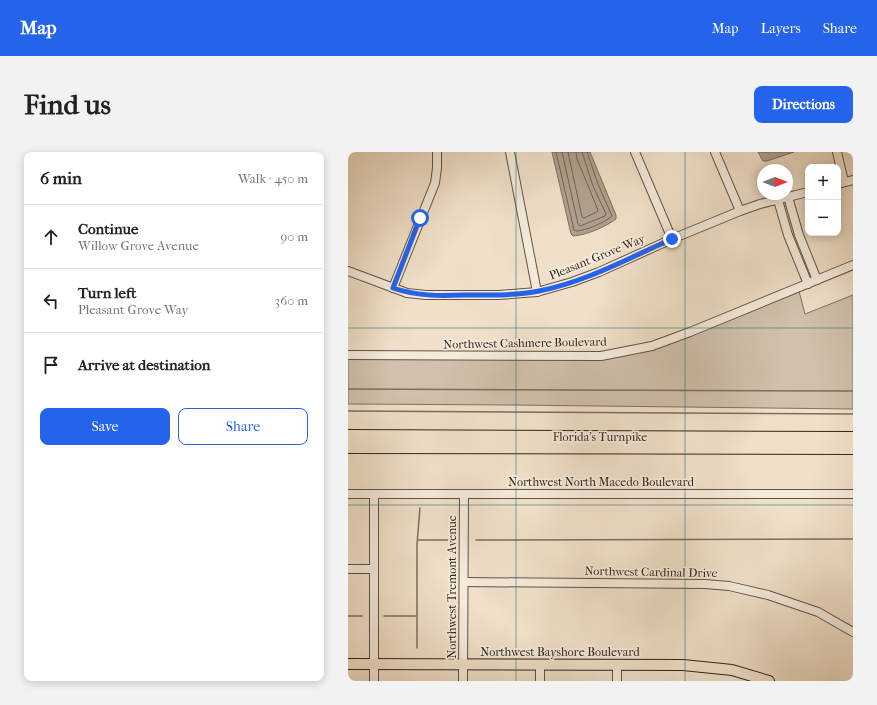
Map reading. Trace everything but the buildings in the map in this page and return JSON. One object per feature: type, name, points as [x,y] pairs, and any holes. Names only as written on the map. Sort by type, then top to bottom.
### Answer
[{"type":"highway","name":"Florida's Turnpike","points":[[348,436],[802,442],[853,448]]},
{"type":"highway","name":"Florida's Turnpike","points":[[348,447],[802,442],[853,438]]},
{"type":"main road","name":"Northwest Bayshore Boulevard","points":[[348,664],[683,665],[732,670],[769,681]]},
{"type":"street","points":[[393,288],[435,183],[437,152]]},
{"type":"street","points":[[510,152],[537,292]]},
{"type":"street","points":[[635,152],[672,239]]},
{"type":"street","points":[[715,152],[740,211]]},
{"type":"street","points":[[837,152],[839,164]]},
{"type":"street","points":[[841,183],[853,180]]},
{"type":"street","name":"Pleasant Grove Way","points":[[793,196],[805,193]]},
{"type":"street","points":[[778,200],[788,235],[808,284]]},
{"type":"street","name":"Pleasant Grove Way","points":[[348,271],[407,293],[426,295],[499,295],[537,292],[572,282],[599,272],[672,239],[740,211],[778,200]]},
{"type":"street","points":[[789,200],[799,235],[818,280]]},
{"type":"street","points":[[793,249],[803,245]]},
{"type":"street","name":"Northwest Cashmere Boulevard","points":[[348,355],[601,356],[652,346],[853,265]]},
{"type":"street","name":"Northwest North Macedo Boulevard","points":[[348,494],[853,494]]},
{"type":"street","points":[[374,494],[374,681]]},
{"type":"street","name":"Northwest Tremont Avenue","points":[[463,681],[464,494]]},
{"type":"street","points":[[348,570],[374,570]]},
{"type":"street","name":"Northwest Cardinal Drive","points":[[464,582],[705,584],[729,586],[768,595],[818,612],[853,632]]},
{"type":"street","points":[[540,665],[540,681]]},
{"type":"street","points":[[617,665],[617,681]]},
{"type":"shaded area","points":[[799,291],[805,314],[853,295],[853,409],[348,404],[348,358],[624,355]]},
{"type":"water","points":[[552,152],[590,152],[616,215],[616,219],[601,228],[590,232],[573,236],[571,234]]},
{"type":"water","points":[[758,152],[794,152],[763,161]]},
{"type":"waterway","points":[[348,389],[853,391]]},
{"type":"waterway","points":[[348,411],[853,414]]},
{"type":"waterway","points":[[417,648],[417,544],[420,508]]},
{"type":"waterway","points":[[476,540],[853,539]]},
{"type":"waterway","points":[[418,540],[453,540]]},
{"type":"waterway","points":[[348,616],[362,616]]},
{"type":"waterway","points":[[384,616],[416,616]]},
{"type":"route","points":[[420,218],[393,288],[407,293],[426,295],[499,295],[537,292],[554,288],[599,272],[672,239]]}]
